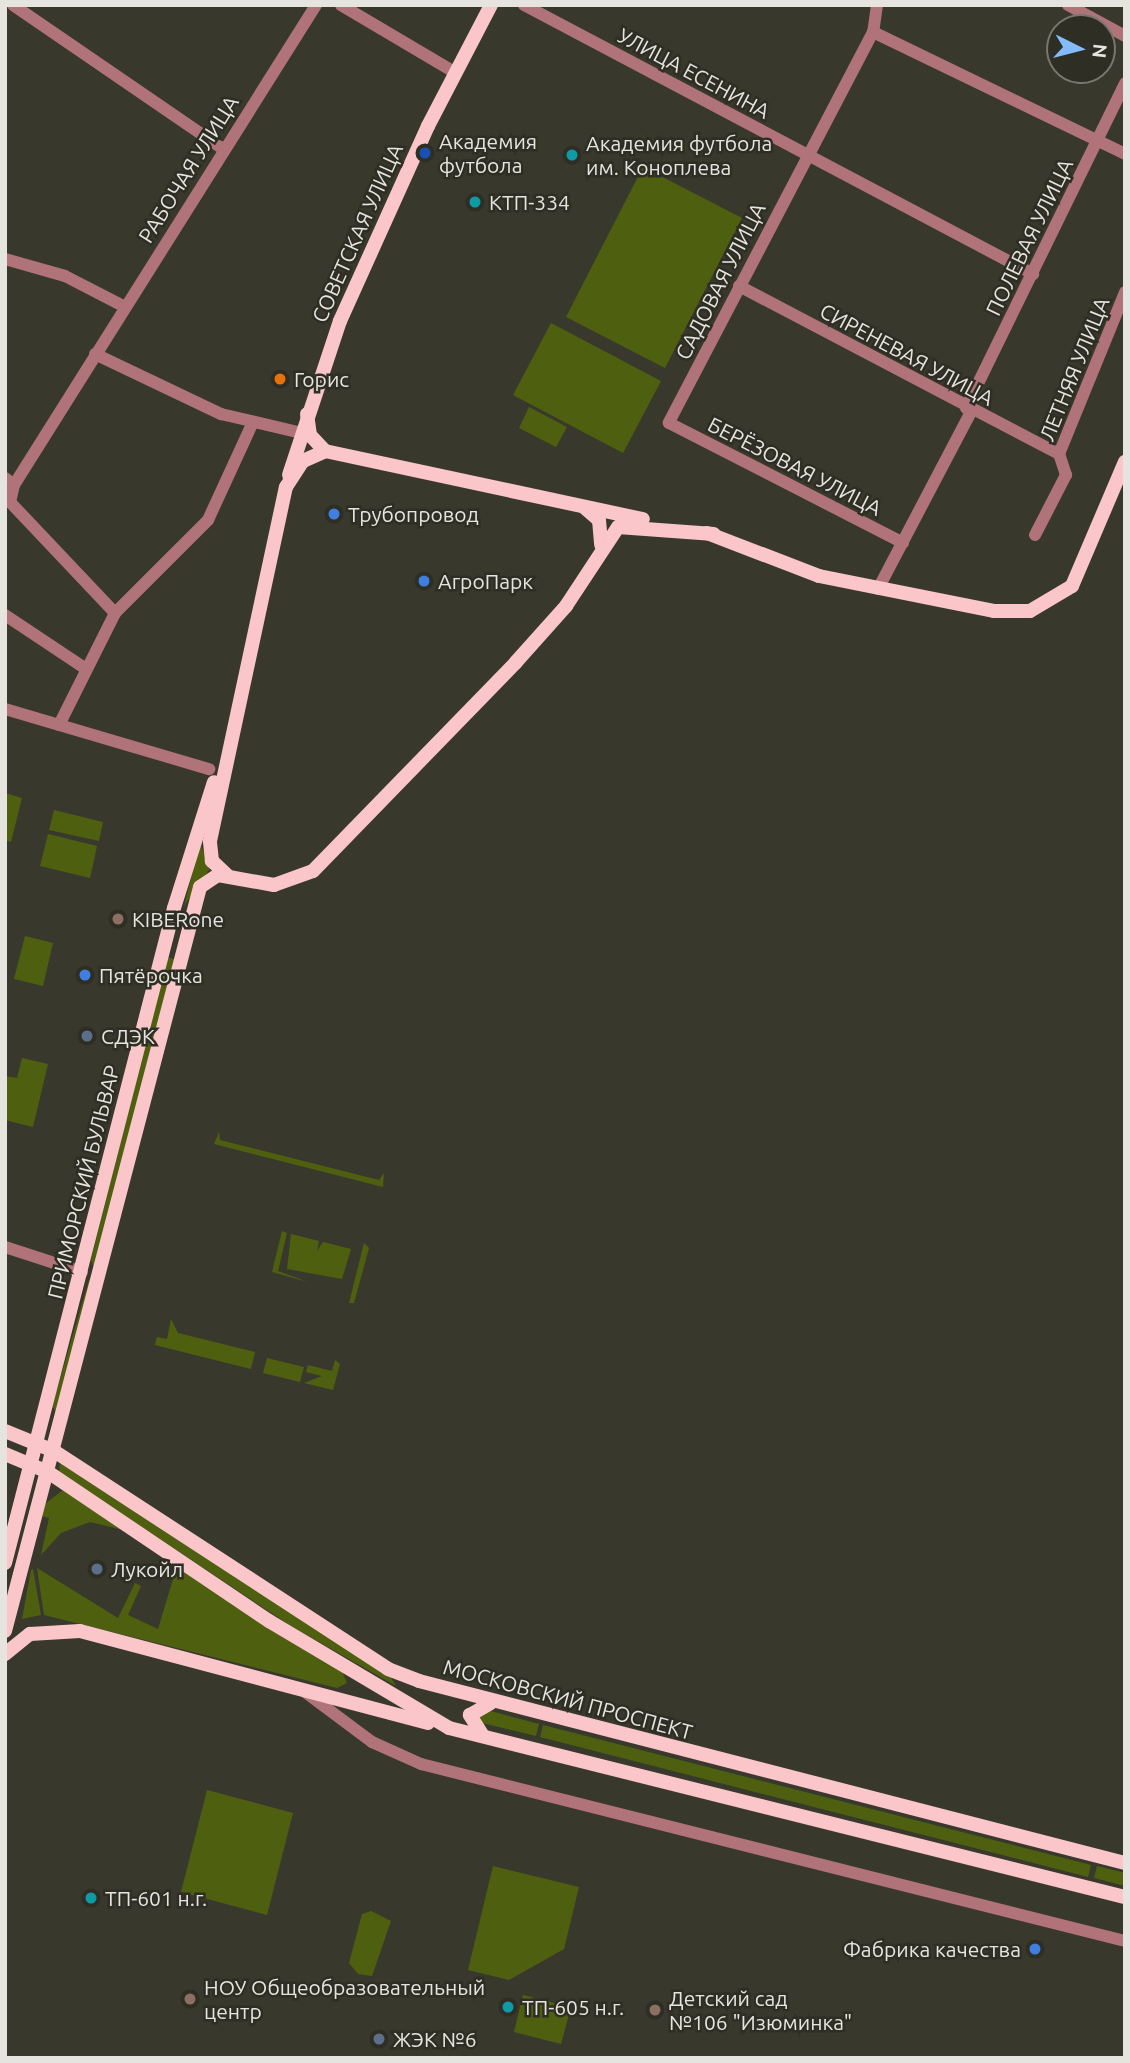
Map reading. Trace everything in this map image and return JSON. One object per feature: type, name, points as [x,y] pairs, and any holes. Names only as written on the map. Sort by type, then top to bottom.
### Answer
[{"type":"main road","name":"СОВЕТСКАЯ УЛИЦА","points":[[237,710],[298,432],[371,250],[491,5]]},
{"type":"main road","points":[[307,409],[310,435],[325,452]]},
{"type":"main road","points":[[286,487],[303,461],[325,452],[714,534],[819,576],[994,611],[1045,608],[1082,570],[1125,462]]},
{"type":"main road","points":[[573,503],[596,516],[601,545]]},
{"type":"main road","points":[[237,710],[211,841],[212,861],[227,875],[274,885],[313,871],[516,662],[566,606],[601,545],[627,524],[714,534]]},
{"type":"main road","name":"ПРИМОРСКИЙ БУЛЬВАР","points":[[5,1563],[174,908],[237,710]]},
{"type":"main road","name":"ПРИМОРСКИЙ БУЛЬВАР","points":[[48,1472],[191,913],[200,887],[209,877],[227,875]]},
{"type":"main road","points":[[174,908],[191,913]]},
{"type":"main road","points":[[82,1272],[100,1277]]},
{"type":"main road","name":"МОСКОВСКИЙ ПРОСПЕКТ","points":[[5,1431],[54,1451],[388,1669],[492,1703],[1125,1863]]},
{"type":"main road","points":[[5,1454],[48,1472],[387,1692],[449,1728]]},
{"type":"main road","points":[[5,1631],[48,1472]]},
{"type":"main road","points":[[5,1654],[30,1634],[80,1631],[449,1728],[1125,1897]]},
{"type":"main road","points":[[387,1692],[403,1697],[408,1690],[388,1669]]},
{"type":"main road","points":[[483,1736],[470,1715],[492,1703]]},
{"type":"street","points":[[13,5],[222,148]]},
{"type":"street","name":"РАБОЧАЯ УЛИЦА","points":[[10,482],[95,354],[222,148],[316,5]]},
{"type":"street","points":[[341,5],[456,73]]},
{"type":"street","name":"УЛИЦА ЕСЕНИНА","points":[[524,5],[1032,274]]},
{"type":"street","name":"САДОВАЯ УЛИЦА","points":[[669,423],[807,153],[873,32],[877,5]]},
{"type":"street","points":[[1068,5],[1125,36]]},
{"type":"street","points":[[873,32],[1125,154]]},
{"type":"street","name":"ПОЛЕВАЯ УЛИЦА","points":[[878,589],[969,409],[1125,83]]},
{"type":"street","points":[[5,259],[65,276],[125,307]]},
{"type":"street","name":"СИРЕНЕВАЯ УЛИЦА","points":[[739,286],[1059,454]]},
{"type":"street","name":"ЛЕТНЯЯ УЛИЦА","points":[[1035,535],[1066,475],[1059,454],[1125,292]]},
{"type":"street","points":[[95,354],[202,407],[298,432]]},
{"type":"street","points":[[59,725],[115,612],[208,520],[253,422]]},
{"type":"street","name":"БЕРЁЗОВАЯ УЛИЦА","points":[[669,423],[903,542]]},
{"type":"street","points":[[10,482],[10,502],[115,612]]},
{"type":"street","points":[[5,615],[86,669]]},
{"type":"street","points":[[5,709],[209,769]]},
{"type":"street","points":[[5,1247],[82,1272]]},
{"type":"street","points":[[302,1689],[348,1726],[421,1764],[1125,1941]]},
{"type":"street","points":[[348,1726],[343,1710],[355,1702]]},
{"type":"green space","points":[[643,167],[742,218],[665,368],[566,317]]},
{"type":"green space","points":[[551,323],[661,381],[623,453],[513,395]]},
{"type":"green space","points":[[529,407],[567,427],[556,447],[519,428]]},
{"type":"green space","points":[[5,793],[22,798],[11,842],[5,840]]},
{"type":"green space","points":[[54,810],[103,822],[99,841],[49,830]]},
{"type":"green space","points":[[48,834],[97,846],[90,878],[40,866]]},
{"type":"green space","points":[[201,846],[211,867],[184,906],[199,847]]},
{"type":"green space","points":[[25,936],[53,943],[43,986],[14,979]]},
{"type":"green space","points":[[167,957],[174,959],[94,1268],[91,1260]]},
{"type":"green space","points":[[22,1058],[48,1064],[33,1127],[5,1120],[5,1076],[17,1078]]},
{"type":"green space","points":[[219,1132],[220,1140],[379,1180],[384,1173],[383,1187],[214,1144]]},
{"type":"green space","points":[[282,1231],[287,1233],[278,1271],[308,1282],[272,1272]]},
{"type":"green space","points":[[291,1234],[319,1241],[317,1251],[323,1242],[351,1249],[342,1279],[287,1269]]},
{"type":"green space","points":[[364,1243],[369,1248],[354,1303],[349,1303]]},
{"type":"green space","points":[[90,1281],[56,1412],[52,1406]]},
{"type":"green space","points":[[171,1319],[178,1333],[255,1352],[251,1369],[155,1345],[157,1337],[167,1339]]},
{"type":"green space","points":[[267,1358],[304,1367],[300,1382],[263,1373]]},
{"type":"green space","points":[[335,1360],[340,1364],[333,1390],[304,1383],[322,1376],[306,1372],[308,1365],[332,1371]]},
{"type":"green space","points":[[60,1463],[390,1676],[396,1686],[291,1626],[59,1472]]},
{"type":"green space","points":[[63,1490],[123,1530],[90,1522],[61,1533],[41,1555],[49,1518],[42,1516],[45,1504]]},
{"type":"green space","points":[[37,1568],[118,1618],[135,1583],[141,1586],[128,1615],[158,1629],[173,1579],[187,1568],[342,1671],[347,1683],[337,1688],[44,1615]]},
{"type":"green space","points":[[33,1569],[41,1615],[22,1619],[31,1570]]},
{"type":"green space","points":[[487,1710],[539,1724],[536,1736],[482,1723],[476,1714]]},
{"type":"green space","points":[[543,1725],[1091,1865],[1088,1877],[540,1737]]},
{"type":"green space","points":[[207,1790],[293,1813],[267,1915],[181,1892]]},
{"type":"green space","points":[[493,1866],[579,1887],[564,1949],[509,1980],[468,1970]]},
{"type":"green space","points":[[1097,1866],[1125,1873],[1125,1886],[1094,1878]]},
{"type":"green space","points":[[371,1911],[391,1921],[372,1976],[358,1974],[349,1963],[362,1914]]},
{"type":"green space","points":[[523,1995],[571,2007],[561,2044],[514,2032]]},
{"type":"place","name":"Академия футбола","points":[[425,153]]},
{"type":"place","name":"Академия футбола им. Коноплева","points":[[572,155]]},
{"type":"place","name":"КТП-334","points":[[475,202]]},
{"type":"place","name":"Горис","points":[[280,379]]},
{"type":"place","name":"Трубопровод","points":[[334,514]]},
{"type":"place","name":"АгроПарк","points":[[424,581]]},
{"type":"place","name":"KIBERone","points":[[118,919]]},
{"type":"place","name":"Пятёрочка","points":[[85,975]]},
{"type":"place","name":"СДЭК","points":[[87,1036]]},
{"type":"place","name":"Лукойл","points":[[97,1569]]},
{"type":"place","name":"ТП-601 н.г.","points":[[91,1898]]},
{"type":"place","name":"Фабрика качества","points":[[1035,1949]]},
{"type":"place","name":"НОУ Общеобразовательный центр","points":[[190,1999]]},
{"type":"place","name":"ТП-605 н.г.","points":[[508,2007]]},
{"type":"place","name":"Детский сад №106 \"Изюминка\"","points":[[655,2010]]},
{"type":"place","name":"ЖЭК №6","points":[[379,2039]]}]
